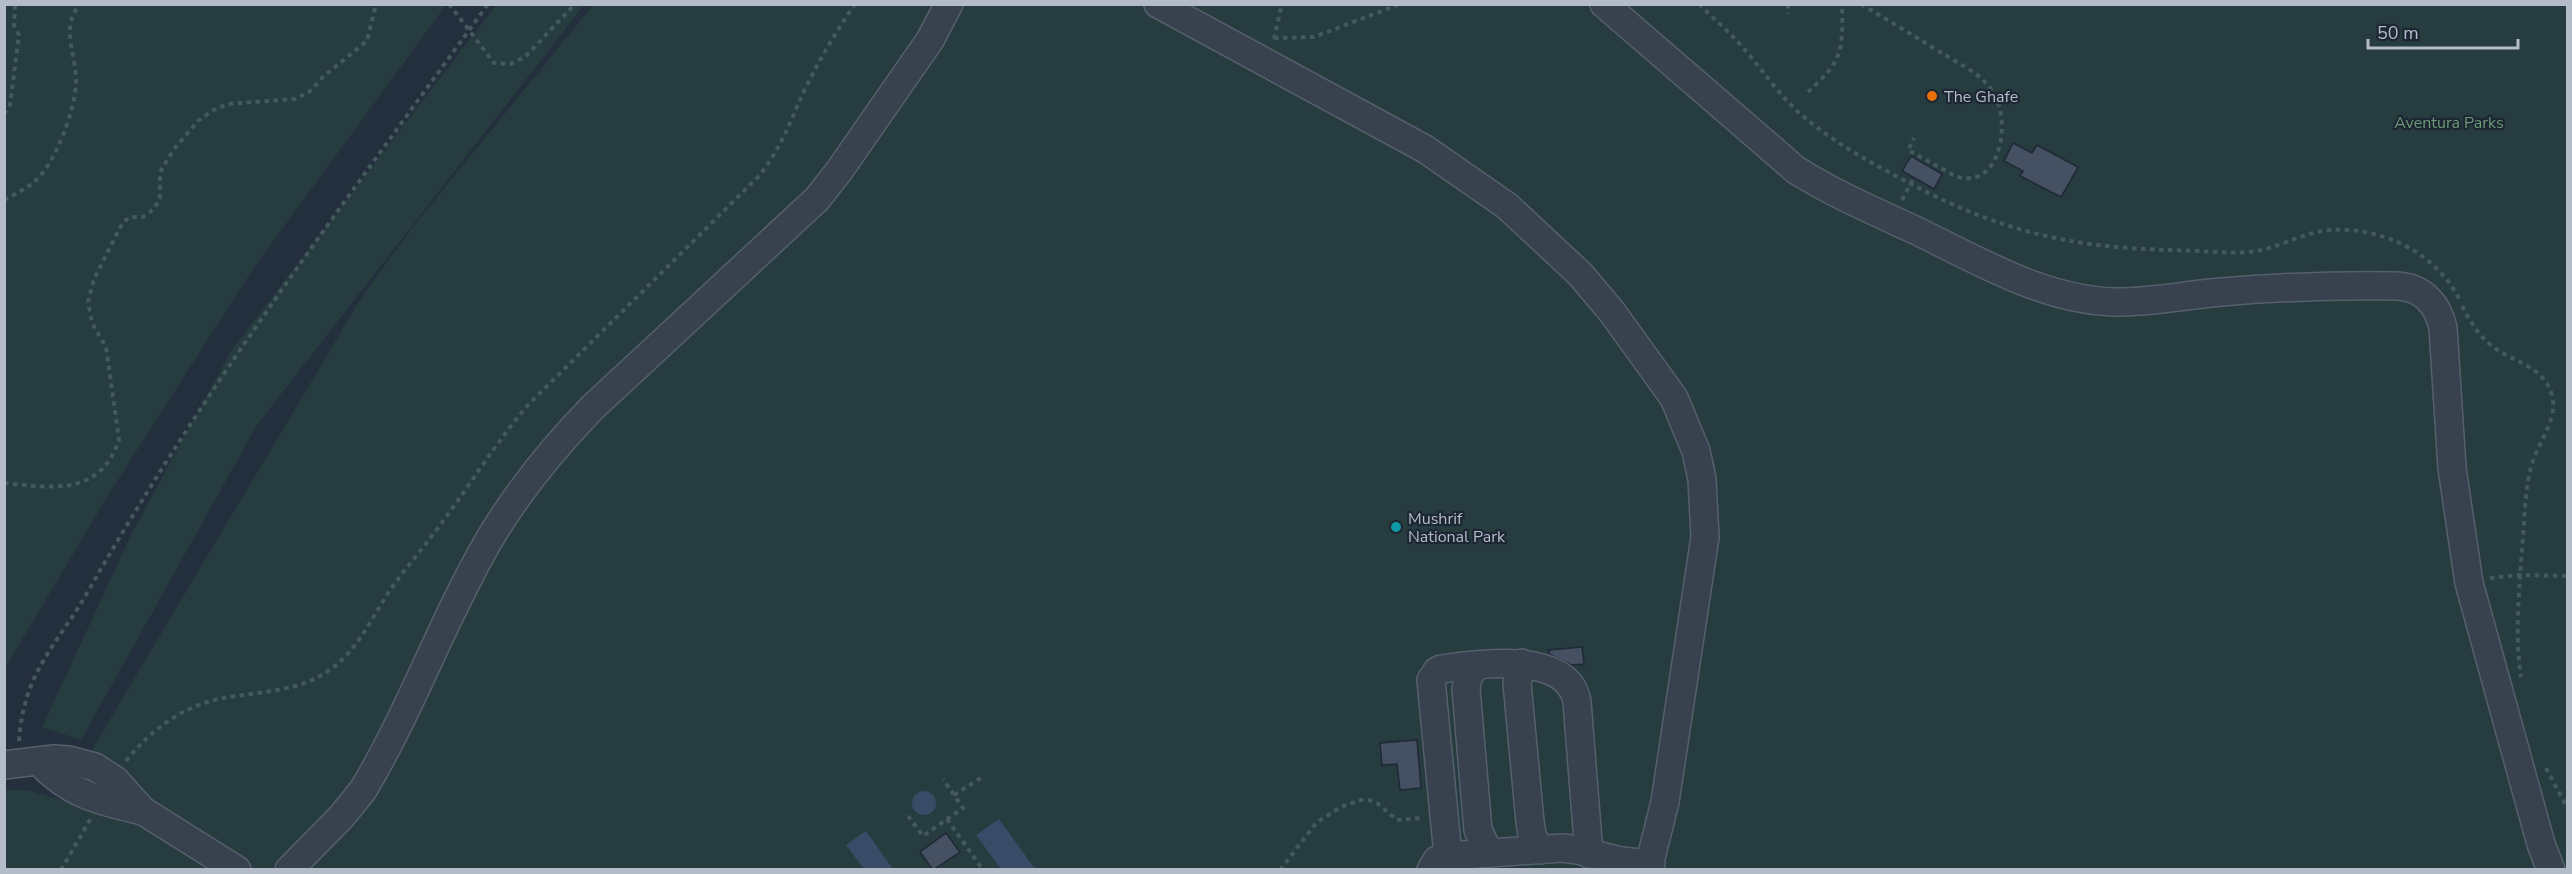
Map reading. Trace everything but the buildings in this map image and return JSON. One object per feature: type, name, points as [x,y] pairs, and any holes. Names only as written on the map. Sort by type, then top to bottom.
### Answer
[{"type":"street","points":[[289,870],[342,816],[363,790],[489,540],[536,470],[563,437],[593,407],[817,199],[930,40],[949,4]]},
{"type":"street","points":[[1158,4],[1425,149],[1507,206],[1580,274],[1612,312],[1659,373],[1687,424],[1702,479],[1705,537],[1665,802],[1650,867],[1589,854],[1570,848],[1489,853],[1439,863],[1444,817],[1431,680],[1441,669],[1522,663],[1545,669],[1568,682],[1576,695],[1589,854]]},
{"type":"street","points":[[1604,4],[1796,170],[1830,190],[2034,286],[2072,297],[2111,302],[2269,288],[2402,286],[2414,289],[2434,304],[2443,328],[2452,468],[2469,583],[2541,844],[2551,870]]},
{"type":"street","points":[[1522,663],[1517,683],[1530,822],[1532,835],[1540,850]]},
{"type":"street","points":[[1476,666],[1468,676],[1466,689],[1478,830],[1489,853]]},
{"type":"street","points":[[20,763],[69,760],[95,767],[108,791],[237,870]]},
{"type":"path","points":[[4,114],[10,105],[19,35],[14,26],[15,4]]},
{"type":"path","points":[[4,200],[36,180],[46,168],[69,117],[74,101],[76,76],[69,25],[72,15],[81,4]]},
{"type":"path","points":[[4,483],[53,488],[69,486],[89,479],[106,467],[120,440],[106,347],[92,322],[88,302],[94,279],[123,222],[131,217],[143,217],[154,209],[160,198],[160,172],[174,149],[198,121],[213,110],[228,104],[295,99],[309,92],[324,76],[367,41],[376,4]]},
{"type":"path","points":[[449,4],[494,63],[510,64],[525,57],[575,4]]},
{"type":"path","points":[[20,763],[24,703],[36,670],[82,602],[162,465],[250,333],[488,4]]},
{"type":"path","points":[[61,870],[69,852],[137,748],[158,729],[181,713],[217,699],[303,684],[317,678],[343,659],[354,647],[393,586],[445,519],[498,442],[529,404],[759,176],[790,126],[816,68],[855,4]]},
{"type":"path","points":[[1267,64],[1282,4]]},
{"type":"path","points":[[1699,4],[1739,43],[1779,92],[1818,128],[1863,158],[1934,197],[1971,214],[2050,238],[2091,245],[2238,252],[2274,247],[2306,235],[2339,230],[2373,234],[2404,245],[2419,254],[2455,290],[2479,334],[2492,346],[2534,369],[2547,382],[2554,400],[2552,419],[2535,454],[2528,483],[2517,642],[2522,688]]},
{"type":"path","points":[[1788,4],[1788,14]]},
{"type":"path","points":[[1808,93],[1829,73],[1840,53],[1842,4]]},
{"type":"path","points":[[1861,4],[1975,73],[1995,96],[2001,115],[2002,135],[1997,155],[1984,173],[1971,178],[1963,178],[1923,160],[1908,150],[1914,138]]},
{"type":"path","points":[[1274,38],[1314,37],[1398,5]]},
{"type":"path","points":[[2469,583],[2520,574],[2568,576]]},
{"type":"path","points":[[2542,758],[2568,809]]},
{"type":"path","points":[[954,795],[984,776]]},
{"type":"path","points":[[909,816],[923,836],[963,808],[943,779]]},
{"type":"path","points":[[1280,870],[1317,822],[1351,803],[1361,800],[1377,802],[1397,820],[1444,817]]},
{"type":"path","points":[[947,819],[983,870]]},
{"type":"green space","points":[[5,4],[446,5],[255,266],[112,489],[5,668]]},
{"type":"green space","points":[[496,5],[584,5],[257,425],[81,740],[42,727],[132,533],[231,351]]},
{"type":"green space","name":"Mushrif National Park","points":[[593,5],[2567,5],[2567,869],[5,870],[4,790],[27,790],[62,800],[361,298],[411,229]]},
{"type":"water","points":[[924,791],[932,795],[936,803],[932,811],[924,815],[916,811],[912,803],[916,795]]},
{"type":"water","points":[[999,819],[1035,869],[1001,869],[976,835]]},
{"type":"water","points":[[866,831],[893,869],[864,869],[846,845]]},
{"type":"place","name":"The Ghafe","points":[[1932,96]]},
{"type":"place","name":"Mushrif National Park","points":[[1396,527]]},
{"type":"park label","name":"Aventura Parks","points":[[2449,122]]}]
